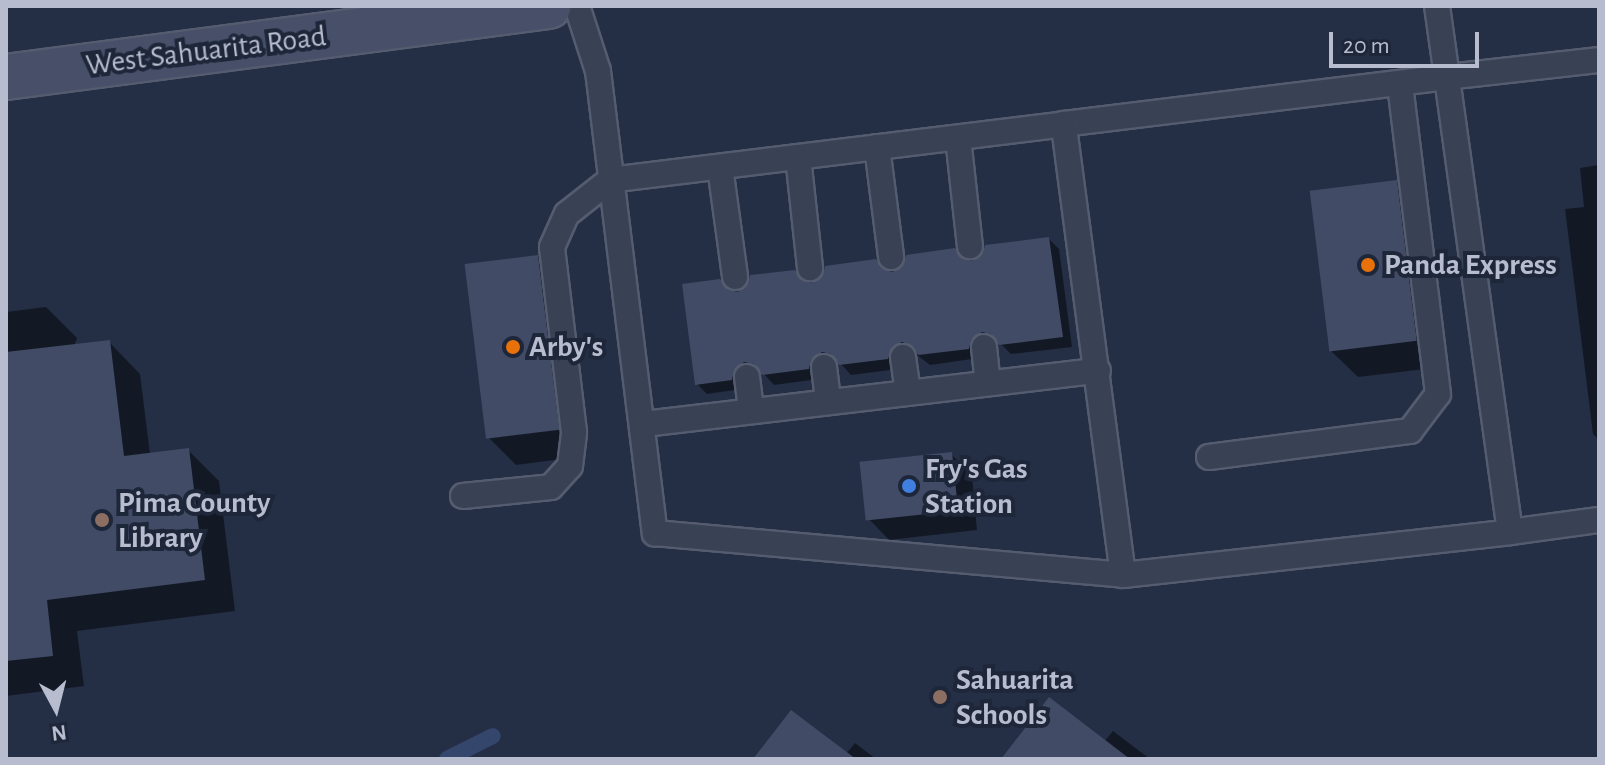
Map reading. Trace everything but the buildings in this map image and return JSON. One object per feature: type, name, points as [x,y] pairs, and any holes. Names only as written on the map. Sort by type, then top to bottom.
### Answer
[{"type":"main road","name":"West Sahuarita Road","points":[[6,77],[548,6]]},
{"type":"lane","points":[[577,6],[598,71],[644,424],[655,533],[1123,575],[1599,520]]},
{"type":"lane","points":[[1437,6],[1510,532]]},
{"type":"lane","points":[[463,496],[551,487],[570,466],[574,432],[552,247],[567,214],[610,180],[1599,60]]},
{"type":"lane","points":[[1209,457],[1410,431],[1438,394],[1400,83]]},
{"type":"lane","points":[[1064,124],[1123,575]]},
{"type":"lane","points":[[958,138],[970,246]]},
{"type":"lane","points":[[877,147],[891,257]]},
{"type":"lane","points":[[798,157],[810,268]]},
{"type":"lane","points":[[720,167],[735,277]]},
{"type":"lane","points":[[984,347],[988,383]]},
{"type":"lane","points":[[903,357],[908,393]]},
{"type":"lane","points":[[824,367],[828,402]]},
{"type":"lane","points":[[644,424],[1098,371]]},
{"type":"lane","points":[[747,377],[751,411]]},
{"type":"waterway","points":[[447,759],[493,736]]},
{"type":"place","name":"Panda Express","points":[[1368,265]]},
{"type":"place","name":"Arby's","points":[[513,347]]},
{"type":"place","name":"Fry's Gas Station","points":[[909,486]]},
{"type":"place","name":"Pima County Library","points":[[102,520]]},
{"type":"place","name":"Sahuarita Schools","points":[[940,697]]}]
